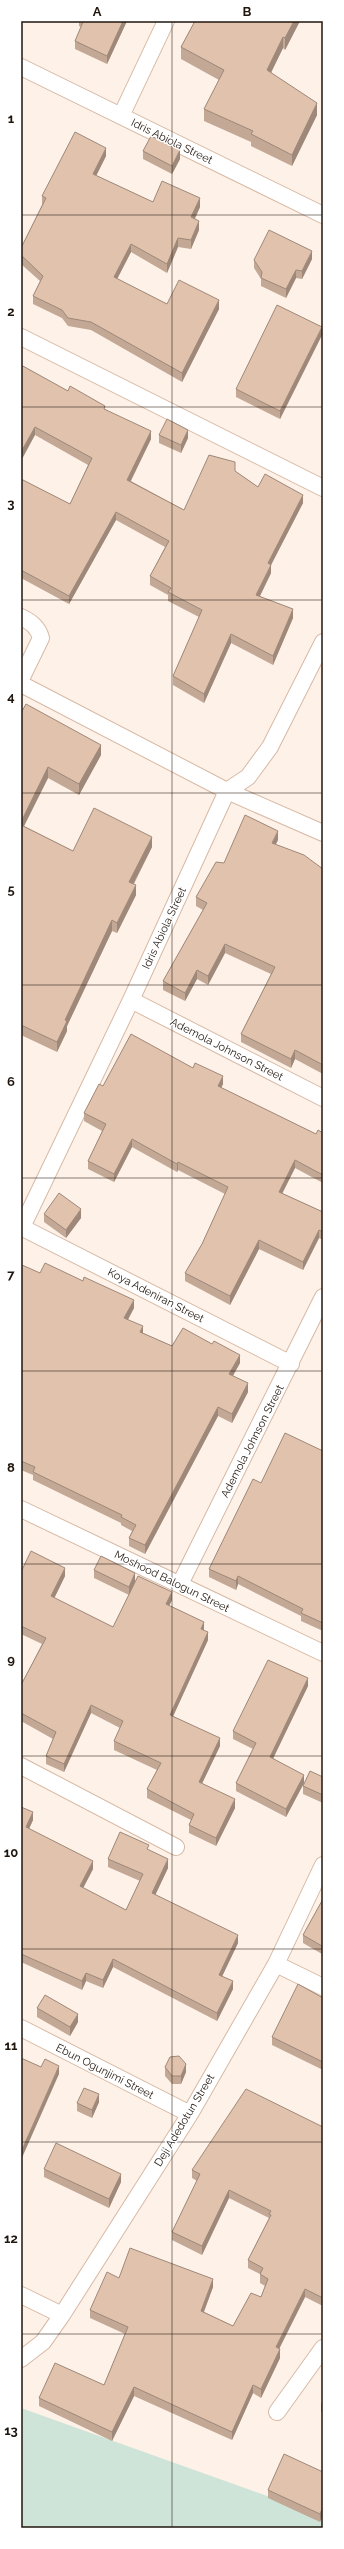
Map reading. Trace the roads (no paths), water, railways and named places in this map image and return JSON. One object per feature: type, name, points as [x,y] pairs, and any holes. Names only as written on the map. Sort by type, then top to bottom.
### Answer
[{"type":"street","points":[[121,116],[166,21]]},
{"type":"street","name":"Idris Abiola Street","points":[[23,72],[121,116],[323,215]]},
{"type":"street","points":[[21,336],[323,488]]},
{"type":"street","points":[[21,616],[29,620],[38,630],[41,638],[21,678]]},
{"type":"street","points":[[21,1227],[226,795],[248,777],[270,747],[323,642]]},
{"type":"street","points":[[21,684],[226,795],[323,833]]},
{"type":"street","name":"Idris Abiola Street","points":[[21,1227],[131,1000],[226,795]]},
{"type":"street","name":"Ademola Johnson Street","points":[[131,1000],[323,1098]]},
{"type":"street","name":"Koya Adeniran Street","points":[[21,1227],[291,1364]]},
{"type":"street","name":"Ademola Johnson Street","points":[[180,1584],[291,1364],[323,1297]]},
{"type":"street","name":"Moshood Balogun Street","points":[[21,1509],[323,1653]]},
{"type":"street","points":[[21,1766],[176,1847]]},
{"type":"street","name":"Deji Adedotun Street","points":[[21,2360],[43,2342],[62,2315],[190,2114],[276,1964],[323,1864]]},
{"type":"street","points":[[276,1964],[323,1987]]},
{"type":"street","name":"Ebun Ogunjimi Street","points":[[21,2028],[190,2114]]},
{"type":"street","points":[[21,2295],[62,2315]]},
{"type":"street","points":[[277,2412],[323,2348]]}]
